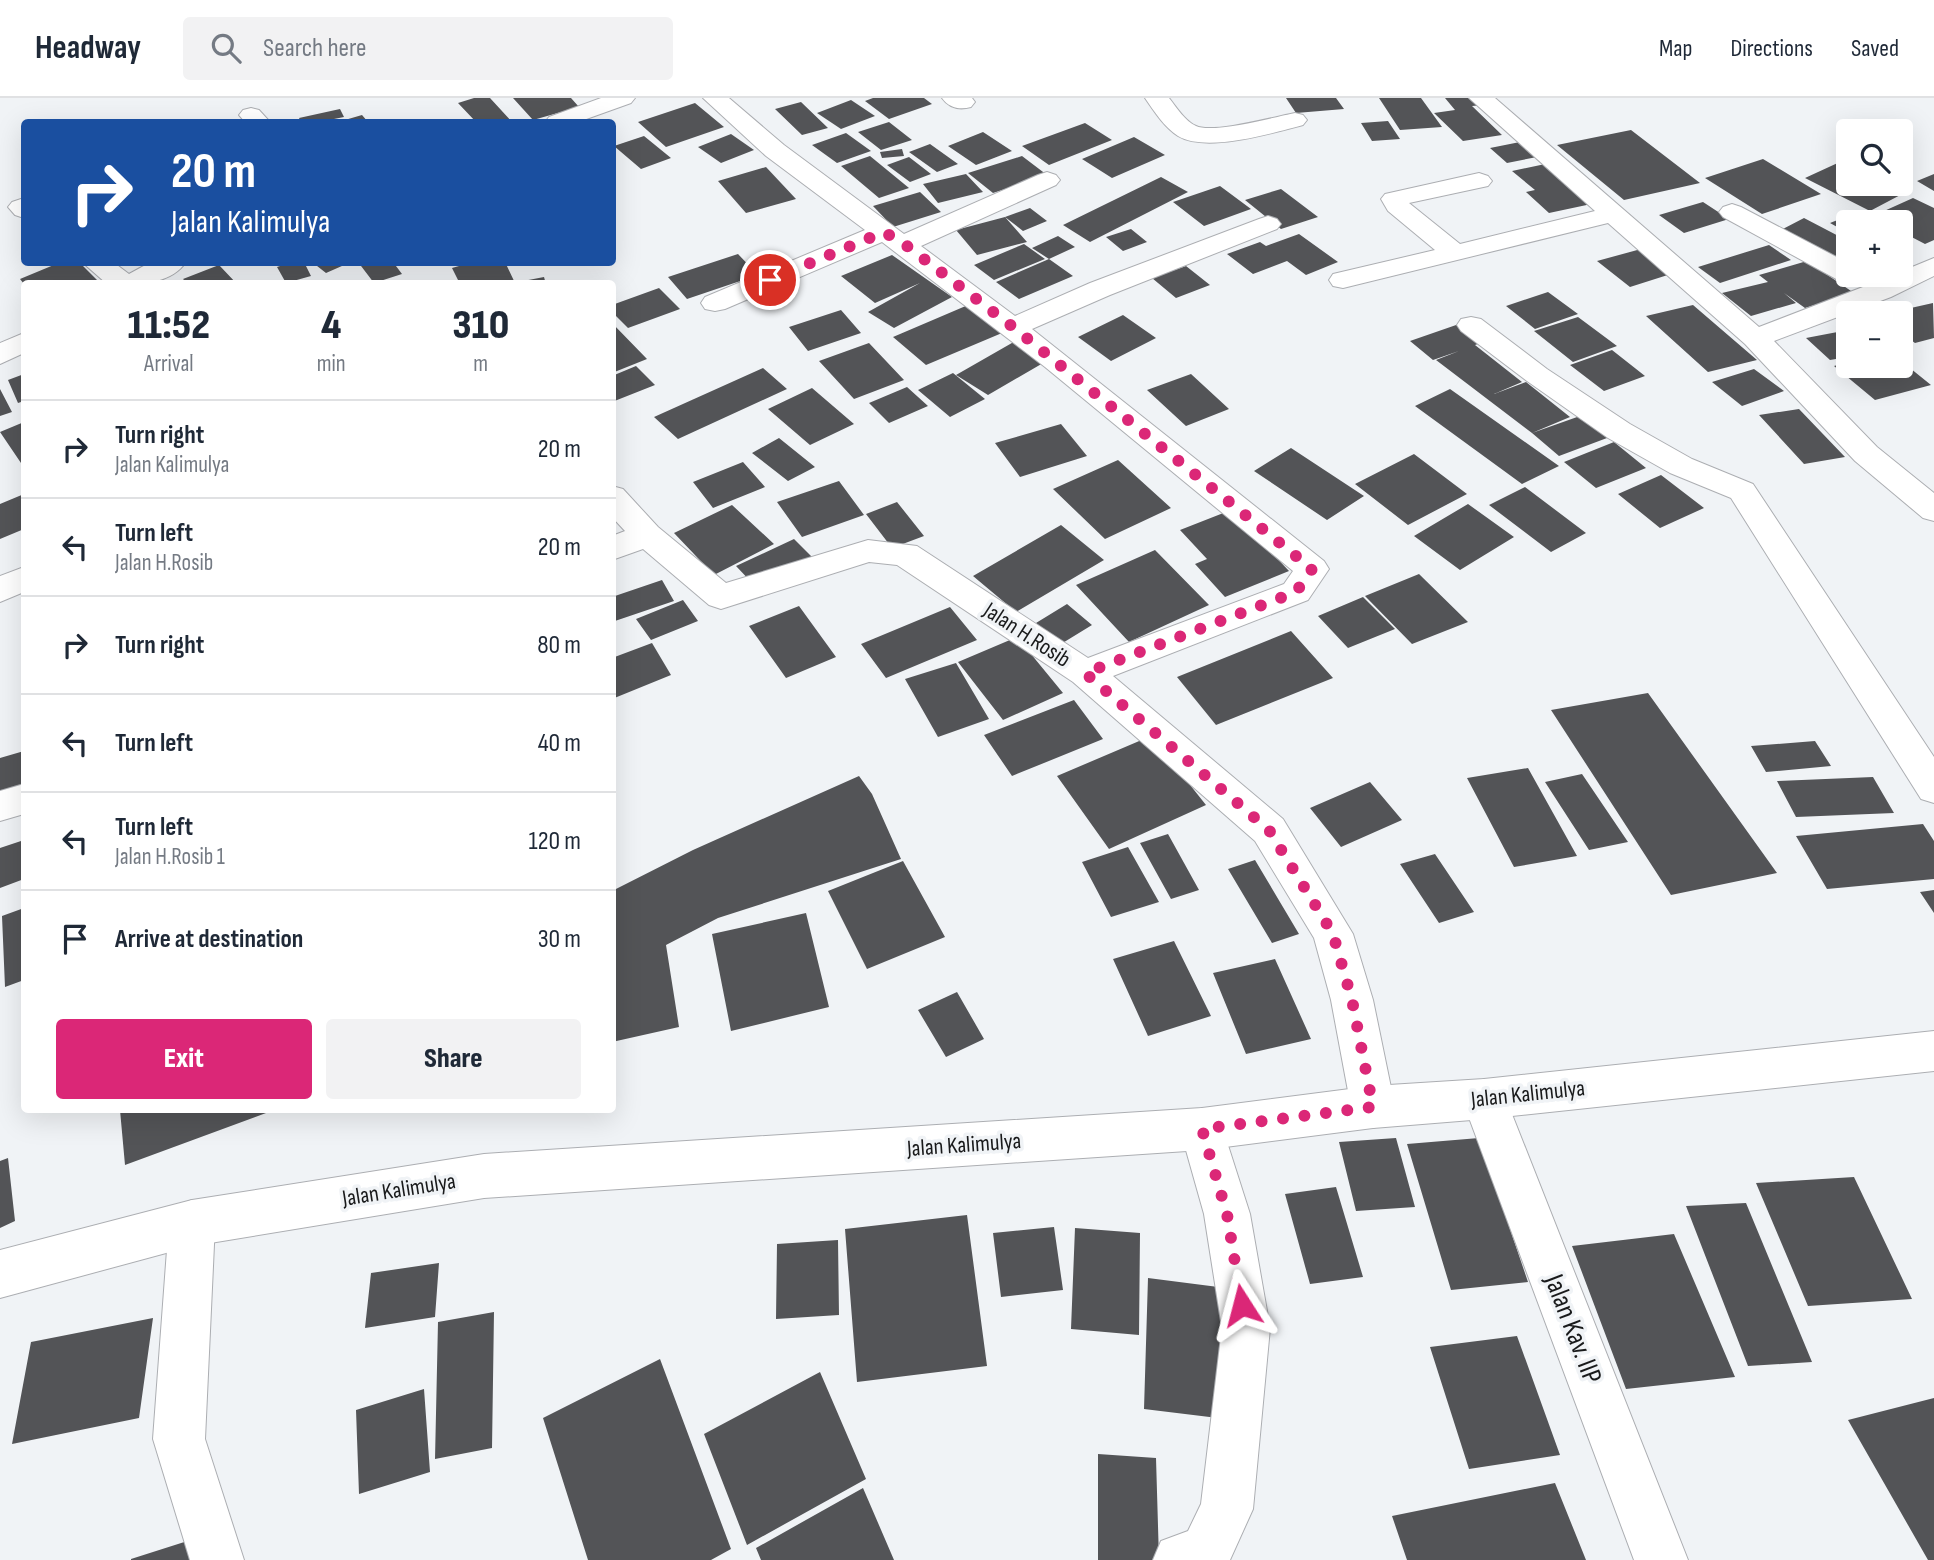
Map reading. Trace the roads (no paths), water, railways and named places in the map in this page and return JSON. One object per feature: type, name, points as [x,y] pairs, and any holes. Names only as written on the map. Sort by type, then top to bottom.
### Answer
[{"type":"street","points":[[565,119],[623,98]]},
{"type":"street","points":[[715,98],[775,153],[1013,327],[1312,569],[1296,592],[1085,673]]},
{"type":"street","points":[[1157,98],[1181,127],[1194,135],[1213,135],[1295,120]]},
{"type":"street","points":[[1481,98],[1755,338],[1867,454],[1934,510]]},
{"type":"street","points":[[715,303],[1047,180]]},
{"type":"street","points":[[1455,253],[1397,206],[1395,200],[1479,181]]},
{"type":"street","points":[[1732,212],[1836,267]]},
{"type":"street","points":[[1343,280],[1614,214]]},
{"type":"street","points":[[1013,327],[1100,289],[1268,224]]},
{"type":"street","points":[[101,266],[121,280]]},
{"type":"street","points":[[135,280],[165,266]]},
{"type":"street","points":[[1755,338],[1881,291],[1934,266]]},
{"type":"street","points":[[1873,287],[1881,291]]},
{"type":"street","points":[[1471,325],[1537,375],[1619,431],[1681,466],[1742,491],[1934,788]]},
{"type":"street","points":[[0,355],[21,344]]},
{"type":"street","name":"Jalan H.Rosib","points":[[616,500],[647,535],[721,597],[868,551],[905,554],[1085,673],[1269,830],[1333,934],[1352,1000],[1373,1107]]},
{"type":"street","points":[[616,547],[647,535]]},
{"type":"street","points":[[0,590],[21,580]]},
{"type":"street","points":[[0,806],[21,800]]},
{"type":"street","name":"Jalan Kalimulya","points":[[0,1274],[192,1223],[484,1176],[1202,1129],[1373,1107],[1484,1099],[1934,1051]]},
{"type":"street","name":"Jalan Kav. IIP","points":[[1484,1099],[1661,1560]]},
{"type":"street","points":[[1180,1560],[1205,1553],[1227,1509],[1246,1328],[1227,1214],[1202,1129]]},
{"type":"street","points":[[192,1223],[179,1439],[217,1560]]}]
